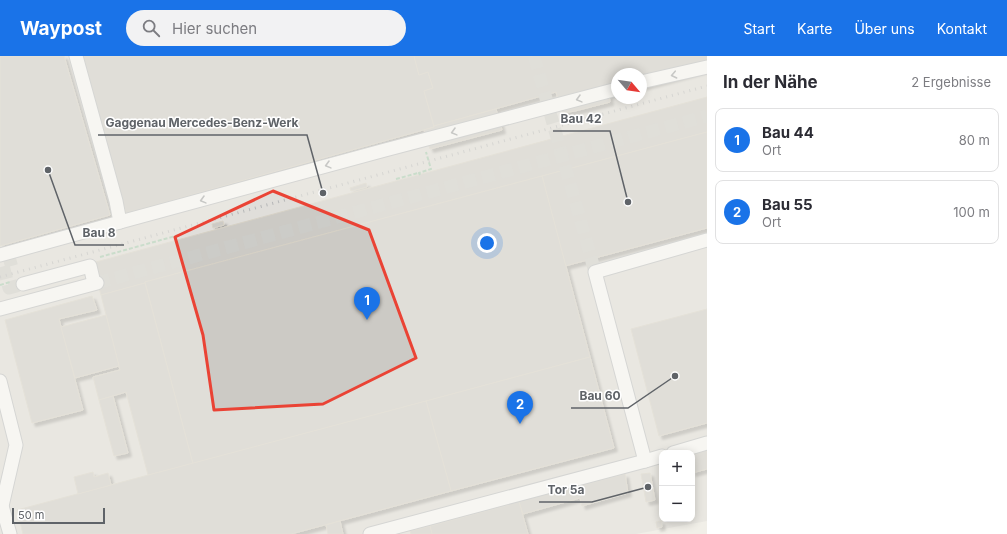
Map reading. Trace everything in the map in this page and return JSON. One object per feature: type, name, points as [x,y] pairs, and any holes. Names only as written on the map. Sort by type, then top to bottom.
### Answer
[{"type":"lane","points":[[76,56],[116,201],[120,222]]},
{"type":"lane","points":[[647,81],[707,68]]},
{"type":"lane","points":[[0,255],[384,150],[611,91]]},
{"type":"lane","points":[[16,258],[66,244],[67,236]]},
{"type":"lane","points":[[645,460],[595,272],[707,240]]},
{"type":"lane","points":[[0,309],[96,283],[90,266],[23,284]]},
{"type":"lane","points":[[0,381],[16,445],[1,506],[10,534]]},
{"type":"lane","points":[[682,450],[707,443]]},
{"type":"lane","points":[[370,534],[659,457]]},
{"type":"path","points":[[396,179],[419,174],[431,169],[427,152],[420,154]]},
{"type":"path","points":[[160,241],[179,236]]},
{"type":"highlighted area","points":[[273,191],[369,230],[416,358],[323,404],[214,410],[203,335],[175,237]]},
{"type":"shaded area","points":[[0,56],[707,56],[707,521],[636,534],[0,534]]},
{"type":"building","points":[[0,56],[64,56],[110,215],[0,246]]},
{"type":"building","points":[[83,56],[414,56],[419,75],[428,72],[433,88],[424,91],[434,127],[126,213]]},
{"type":"building","points":[[414,56],[707,56],[707,69],[647,85],[647,68],[611,68],[611,94],[609,95],[610,102],[575,111],[562,113],[560,98],[558,99],[556,92],[434,126],[424,91],[433,88],[428,72],[419,75]]},
{"type":"building","points":[[707,97],[707,132],[101,295],[92,263]]},
{"type":"building","points":[[496,109],[502,130],[430,149],[424,130]]},
{"type":"building","points":[[707,132],[707,228],[565,266],[542,176]]},
{"type":"building","points":[[542,176],[590,357],[193,464],[145,282]]},
{"type":"building","points":[[366,183],[367,187],[351,191],[350,188]]},
{"type":"building","points":[[223,221],[224,225],[213,228],[212,224]]},
{"type":"building","points":[[145,283],[193,464],[148,475],[126,392],[99,400],[93,377],[120,370],[101,295]]},
{"type":"building","points":[[92,296],[97,310],[59,319],[83,410],[32,423],[5,320]]},
{"type":"building","points":[[707,309],[707,423],[659,436],[631,329]]},
{"type":"building","points":[[106,315],[119,366],[75,378],[61,327]]},
{"type":"building","points":[[590,357],[614,448],[451,491],[426,401]]},
{"type":"building","points":[[113,396],[128,453],[114,456],[99,400]]},
{"type":"building","points":[[426,401],[451,491],[291,534],[23,534],[17,510]]},
{"type":"building","points":[[707,447],[707,469],[695,472],[695,452]]},
{"type":"building","points":[[93,472],[94,477],[108,473],[111,485],[78,494],[74,477]]},
{"type":"building","points":[[650,473],[655,500],[646,502],[641,474]]},
{"type":"building","points":[[625,474],[628,493],[582,506],[580,498],[523,514],[519,502]]},
{"type":"building","points":[[519,502],[528,534],[432,534],[430,526]]},
{"type":"building","points":[[340,521],[343,534],[328,534],[326,525]]},
{"type":"building","points":[[656,522],[661,522],[662,527],[657,528]]},
{"type":"building","points":[[430,526],[432,534],[411,534],[410,531]]},
{"type":"tunnel","points":[[534,56],[595,272]]},
{"type":"tunnel","points":[[97,283],[707,116]]},
{"type":"tunnel","points":[[16,258],[2,262],[9,288],[23,284]]},
{"type":"railway","points":[[0,277],[707,86]]},
{"type":"place","name":"Bau 8","points":[[48,170]]},
{"type":"place","name":"Gaggenau Mercedes-Benz-Werk","points":[[323,193]]},
{"type":"place","name":"Bau 42","points":[[628,202]]},
{"type":"place","name":"Bau 44","points":[[367,320]]},
{"type":"place","name":"Bau 60","points":[[675,376]]},
{"type":"place","name":"Bau 55","points":[[520,424]]},
{"type":"place","name":"Tor 5a","points":[[648,487]]}]
